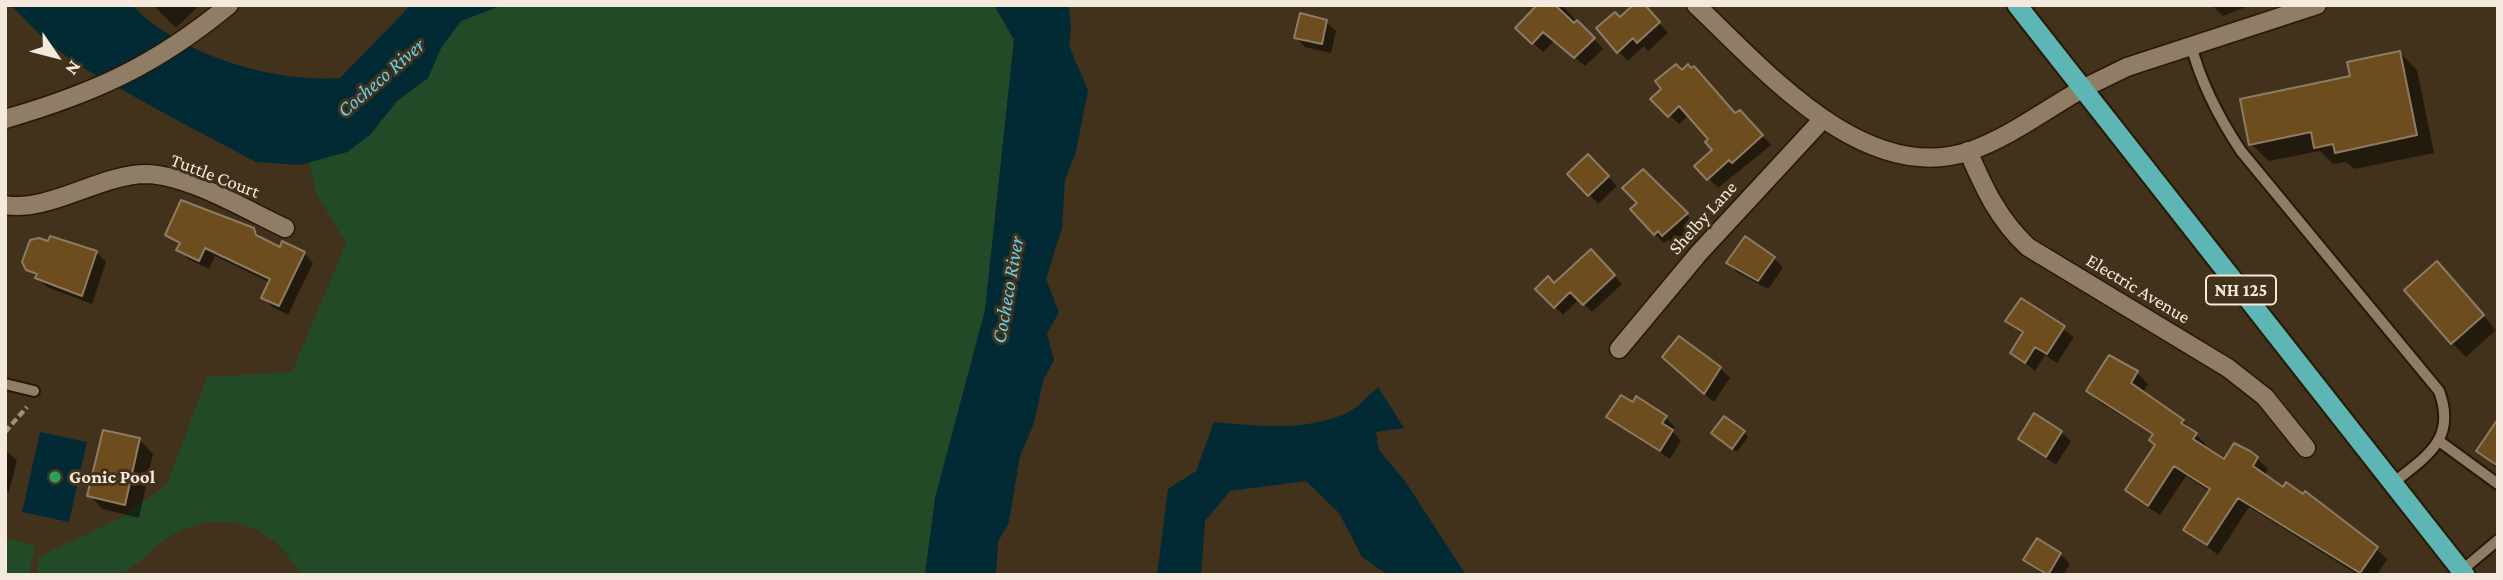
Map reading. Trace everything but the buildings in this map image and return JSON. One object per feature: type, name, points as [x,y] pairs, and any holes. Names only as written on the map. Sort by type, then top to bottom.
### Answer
[{"type":"highway","name":"NH 125","points":[[2017,5],[2463,573]]},
{"type":"street","points":[[5,119],[89,92],[133,72],[191,35],[229,5]]},
{"type":"street","points":[[1696,5],[1785,89],[1822,119],[1862,142],[1887,151],[1944,156],[1968,151],[2000,138],[2082,89],[2127,67],[2317,5]]},
{"type":"street","name":"Shelby Lane","points":[[1619,349],[1699,253],[1822,119]]},
{"type":"street","name":"Electric Avenue","points":[[1968,151],[1989,199],[2008,228],[2028,247],[2228,368],[2265,397],[2306,449]]},
{"type":"street","name":"Tuttle Court","points":[[5,205],[32,204],[145,174],[167,177],[191,186],[285,228]]},
{"type":"lane","points":[[2191,45],[2197,67],[2224,126],[2241,151],[2440,391],[2447,410],[2439,442],[2393,483]]},
{"type":"lane","points":[[5,384],[34,391]]},
{"type":"lane","points":[[2439,442],[2498,484]]},
{"type":"lane","points":[[2463,573],[2498,540]]},
{"type":"path","points":[[5,432],[27,407]]},
{"type":"green space","points":[[503,5],[994,5],[1014,40],[985,310],[935,498],[925,575],[301,575],[272,540],[255,529],[236,523],[216,522],[196,525],[176,533],[118,575],[37,575],[39,557],[122,517],[167,484],[207,377],[292,372],[346,243],[316,193],[309,162],[347,152],[370,135],[397,101],[428,78],[441,48],[461,21]]},
{"type":"green space","points":[[5,538],[35,545],[29,575],[5,575]]},
{"type":"water","name":"Cocheco River","points":[[11,5],[132,5],[152,23],[175,38],[229,62],[286,76],[340,78],[411,5],[503,5],[461,21],[441,48],[428,78],[397,101],[370,135],[347,152],[300,165],[256,162],[169,116],[80,66],[48,43]]},
{"type":"water","name":"Cocheco River","points":[[994,5],[1069,5],[1069,46],[1088,90],[1076,152],[1065,180],[1062,228],[1046,279],[1059,312],[1047,334],[1054,360],[1043,381],[1034,423],[1020,456],[1009,522],[998,542],[996,575],[925,575],[935,498],[985,310],[1014,40]]},
{"type":"water","points":[[1378,387],[1404,428],[1376,432],[1379,450],[1405,481],[1466,575],[1388,575],[1362,557],[1339,513],[1306,481],[1230,491],[1205,521],[1201,575],[1157,575],[1168,489],[1196,471],[1214,422],[1282,426],[1316,423],[1349,412]]},
{"type":"water","name":"Gonic Pool","points":[[40,432],[87,442],[69,522],[22,512]]},
{"type":"place","name":"Gonic Pool","points":[[55,477]]}]
